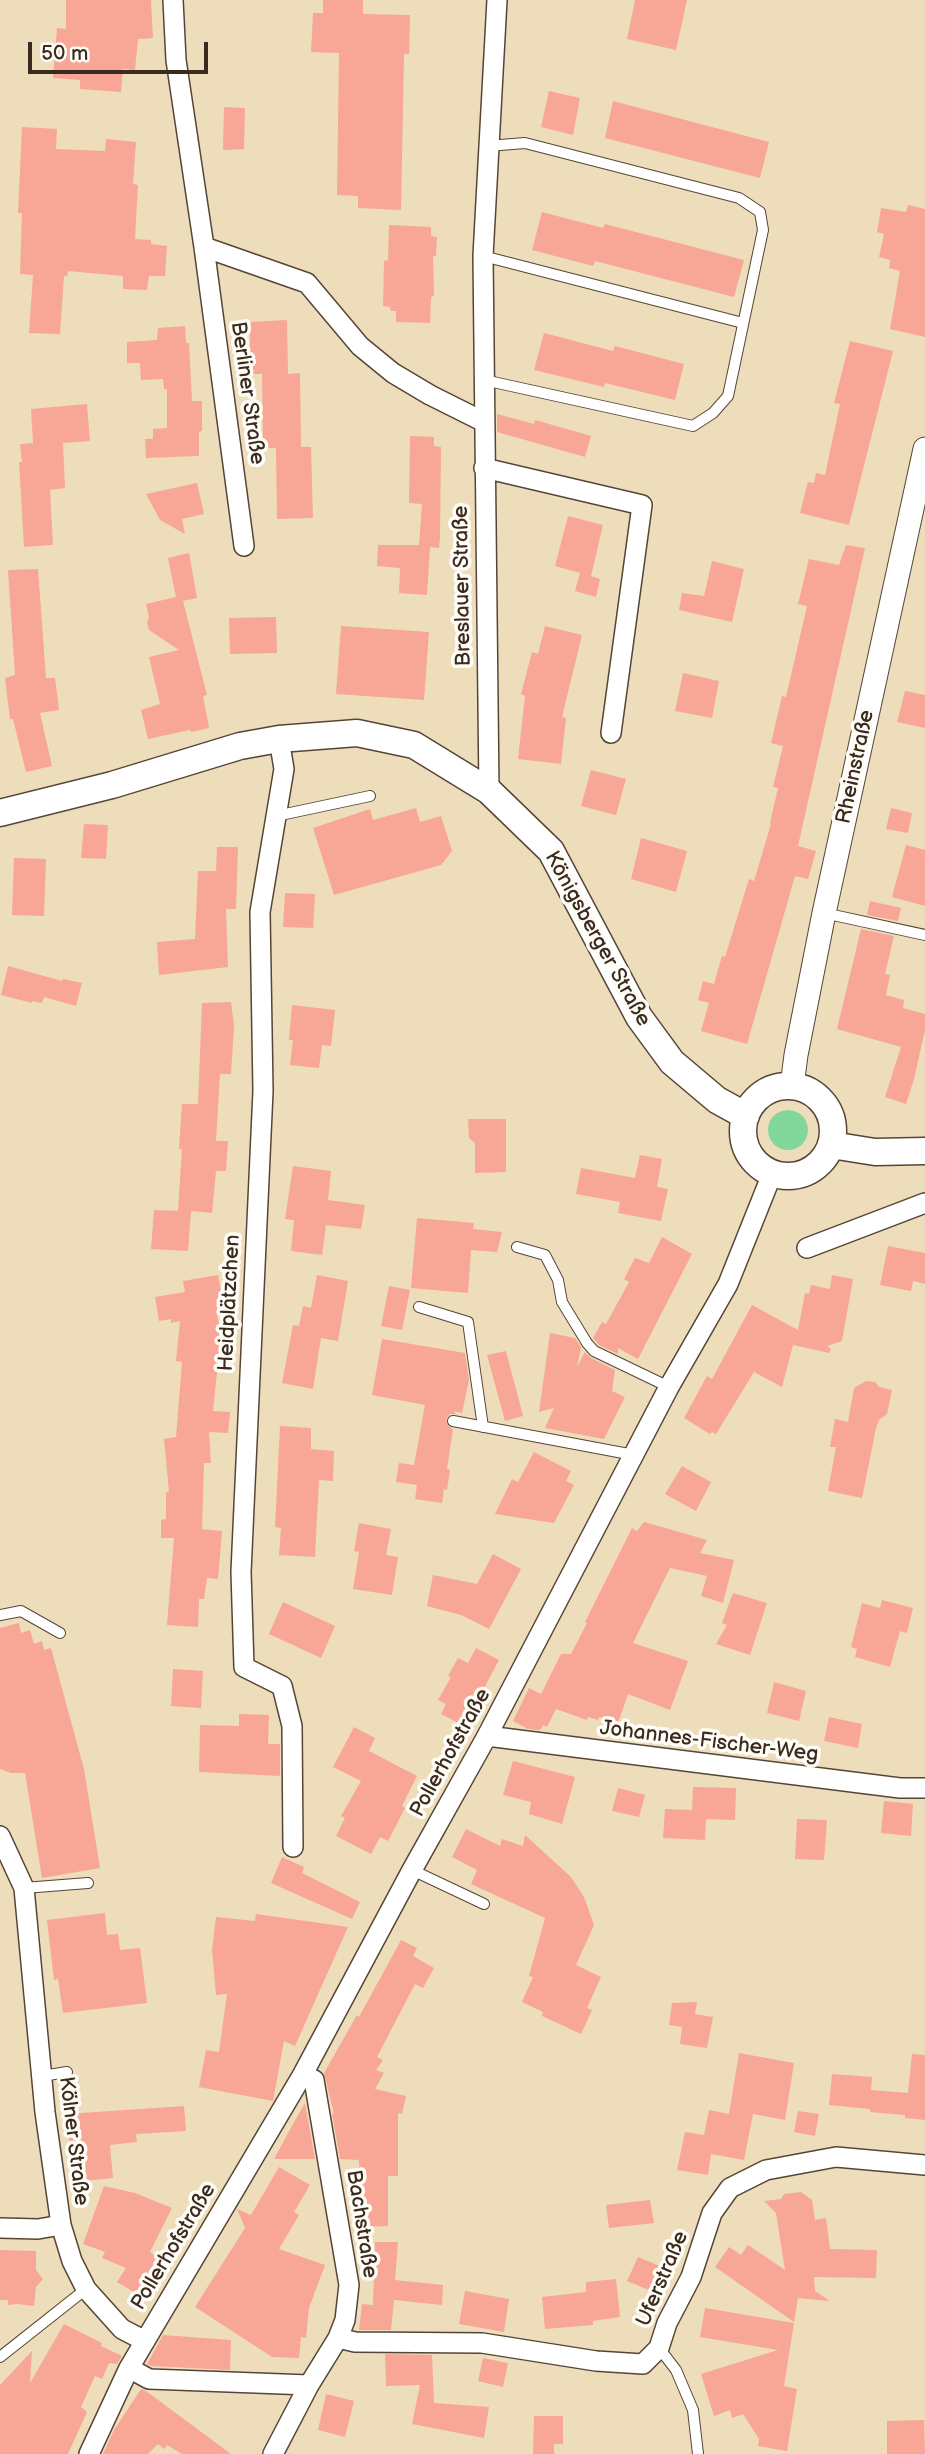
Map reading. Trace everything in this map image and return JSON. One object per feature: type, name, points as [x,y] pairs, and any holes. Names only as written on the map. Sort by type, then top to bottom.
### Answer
[{"type":"main road","name":"Königsberger Straße","points":[[0,813],[112,785],[240,746],[279,739],[358,733],[414,745],[489,791],[551,851],[639,1017],[672,1062],[717,1100],[746,1116]]},
{"type":"main road","points":[[782,1086],[792,1086],[811,1092],[825,1107],[832,1125],[831,1145],[822,1161],[807,1172],[790,1177],[772,1174],[757,1164],[747,1150],[743,1133],[750,1107],[764,1093],[782,1086]]},
{"type":"main road","points":[[831,1145],[875,1152],[925,1151]]},
{"type":"street","name":"Berliner Straße","points":[[173,0],[176,60],[244,546]]},
{"type":"street","name":"Breslauer Straße","points":[[489,791],[484,256],[497,0]]},
{"type":"street","points":[[204,247],[307,283],[360,346],[393,373],[430,396],[484,422]]},
{"type":"street","name":"Rheinstraße","points":[[792,1086],[824,913],[925,449]]},
{"type":"street","points":[[484,468],[642,505],[611,733]]},
{"type":"street","name":"Heidplätzchen","points":[[279,739],[284,769],[260,912],[263,1091],[241,1572],[244,1667],[282,1686],[292,1726],[293,1847]]},
{"type":"street","name":"Pollerhofstraße","points":[[89,2454],[129,2368],[303,2074],[487,1736],[669,1387],[728,1283],[772,1174]]},
{"type":"street","points":[[807,1248],[925,1203]]},
{"type":"street","name":"Johannes-Fischer-Weg","points":[[487,1736],[872,1784],[925,1788]]},
{"type":"street","name":"Kölner Straße","points":[[0,1836],[24,1888],[42,2076],[61,2225],[72,2261],[86,2289],[122,2329],[145,2341]]},
{"type":"street","name":"Bachstraße","points":[[272,2454],[338,2338],[345,2320],[349,2286],[314,2080],[303,2074]]},
{"type":"street","name":"Uferstraße","points":[[338,2338],[355,2342],[482,2343],[596,2361],[643,2364],[659,2348],[667,2323],[691,2277],[712,2213],[730,2188],[766,2170],[836,2157],[925,2165]]},
{"type":"street","points":[[0,2228],[38,2229],[61,2225]]},
{"type":"street","points":[[129,2368],[149,2379],[309,2385]]},
{"type":"lane","points":[[484,380],[693,426],[713,412],[728,396],[763,230],[760,212],[739,198],[525,143],[488,146]]},
{"type":"lane","points":[[484,256],[743,323]]},
{"type":"lane","points":[[276,816],[370,796]]},
{"type":"lane","points":[[824,913],[925,935]]},
{"type":"lane","points":[[517,1247],[545,1255],[558,1280],[562,1302],[594,1351],[669,1387]]},
{"type":"lane","points":[[419,1307],[468,1322],[483,1427]]},
{"type":"lane","points":[[453,1421],[634,1455]]},
{"type":"lane","points":[[0,1615],[21,1611],[60,1633]]},
{"type":"lane","points":[[412,1870],[484,1905]]},
{"type":"lane","points":[[24,1888],[88,1883]]},
{"type":"lane","points":[[42,2076],[67,2072]]},
{"type":"lane","points":[[2,2354],[86,2289]]},
{"type":"lane","points":[[659,2348],[676,2370],[693,2410],[698,2454]]},
{"type":"green space","points":[[788,1110],[796,1111],[802,1116],[807,1122],[807,1138],[802,1144],[796,1149],[788,1150],[780,1149],[774,1144],[769,1138],[768,1130],[769,1122],[774,1116],[780,1111]]},
{"type":"building","points":[[66,0],[151,0],[153,38],[138,39],[135,70],[123,69],[121,92],[80,89],[80,80],[53,78],[57,28],[66,29]]},
{"type":"building","points":[[323,0],[363,0],[363,14],[410,15],[409,54],[404,54],[401,210],[358,208],[358,196],[337,195],[339,53],[311,52],[313,13],[323,13]]},
{"type":"building","points":[[635,0],[687,0],[676,50],[627,39]]},
{"type":"building","points":[[549,91],[580,98],[573,135],[541,127]]},
{"type":"building","points":[[613,101],[769,142],[760,178],[605,138]]},
{"type":"building","points":[[224,107],[245,108],[244,149],[223,150]]},
{"type":"building","points":[[22,127],[57,129],[56,149],[105,151],[106,139],[136,142],[133,184],[138,185],[135,239],[151,240],[151,244],[167,246],[165,276],[149,276],[147,290],[123,289],[123,276],[68,271],[67,276],[64,276],[60,334],[29,333],[33,275],[20,274],[22,213],[18,213]]},
{"type":"building","points":[[908,205],[925,209],[925,337],[890,329],[900,271],[889,268],[890,260],[879,257],[884,234],[877,232],[881,208],[906,212]]},
{"type":"building","points":[[542,212],[603,228],[605,224],[744,260],[734,297],[595,261],[593,266],[532,250]]},
{"type":"building","points":[[389,225],[431,227],[431,236],[437,237],[436,256],[433,256],[434,296],[431,297],[430,323],[396,322],[396,311],[383,306],[384,261],[388,260]]},
{"type":"building","points":[[287,320],[288,374],[300,373],[301,447],[311,447],[313,518],[277,519],[276,448],[263,448],[262,374],[250,374],[250,322]]},
{"type":"building","points":[[185,326],[186,343],[189,343],[192,401],[202,401],[199,456],[146,458],[145,439],[153,439],[153,429],[167,428],[167,389],[164,389],[163,379],[141,380],[140,363],[127,363],[127,342],[157,340],[158,328]]},
{"type":"building","points":[[544,333],[613,351],[615,346],[684,364],[675,400],[534,370]]},
{"type":"building","points":[[850,341],[893,351],[849,525],[800,513],[808,482],[814,483],[816,473],[825,475],[840,404],[834,403]]},
{"type":"building","points":[[87,404],[90,441],[63,443],[65,488],[50,490],[53,545],[24,547],[19,462],[22,462],[20,444],[33,443],[31,409]]},
{"type":"building","points":[[497,414],[534,424],[535,420],[591,436],[585,457],[497,432]]},
{"type":"building","points":[[410,436],[434,437],[434,446],[441,447],[440,538],[439,548],[430,547],[427,595],[399,593],[400,568],[377,566],[378,545],[419,545],[422,504],[409,503]]},
{"type":"building","points":[[197,483],[204,514],[182,519],[185,534],[160,520],[146,494]]},
{"type":"building","points":[[568,516],[603,525],[591,576],[600,579],[596,597],[575,591],[580,573],[555,566]]},
{"type":"building","points":[[846,545],[865,548],[798,846],[816,851],[808,879],[795,876],[747,1044],[701,1031],[709,1003],[698,1000],[703,981],[714,984],[749,879],[754,881],[771,824],[778,788],[773,787],[783,746],[771,743],[782,696],[786,697],[807,606],[798,604],[809,559],[839,565]]},
{"type":"building","points":[[189,553],[197,598],[183,601],[207,695],[203,696],[209,728],[148,739],[141,710],[160,704],[149,657],[179,650],[149,630],[146,604],[176,597],[168,558]]},
{"type":"building","points":[[712,561],[744,569],[732,622],[679,610],[682,593],[704,596]]},
{"type":"building","points":[[38,569],[46,678],[55,678],[59,710],[40,713],[52,766],[26,772],[13,719],[10,719],[5,678],[15,675],[8,570]]},
{"type":"building","points":[[276,617],[277,653],[230,654],[229,618]]},
{"type":"building","points":[[341,626],[429,632],[424,700],[336,694]]},
{"type":"building","points":[[545,626],[582,635],[562,717],[566,718],[561,764],[518,759],[525,696],[521,694],[532,652],[538,654]]},
{"type":"building","points":[[683,673],[719,681],[712,718],[675,711]]},
{"type":"building","points":[[905,691],[925,695],[925,728],[897,722]]},
{"type":"building","points":[[591,770],[626,779],[616,815],[581,806]]},
{"type":"building","points":[[416,808],[420,822],[441,816],[452,851],[441,865],[334,895],[313,828],[370,809],[373,820]]},
{"type":"building","points":[[891,808],[912,813],[908,833],[886,829]]},
{"type":"building","points":[[84,824],[108,825],[106,859],[81,858]]},
{"type":"building","points":[[641,838],[687,851],[676,892],[631,879]]},
{"type":"building","points":[[906,845],[925,850],[925,906],[892,897]]},
{"type":"building","points":[[217,847],[238,847],[236,909],[226,909],[228,967],[159,975],[157,942],[195,939],[198,871],[216,871]]},
{"type":"building","points":[[14,858],[46,859],[44,916],[12,915]]},
{"type":"building","points":[[285,893],[315,894],[313,928],[283,927]]},
{"type":"building","points":[[870,901],[901,908],[898,921],[867,915]]},
{"type":"building","points":[[861,929],[894,936],[885,974],[890,975],[886,995],[904,1000],[903,1008],[925,1014],[925,1030],[906,1104],[885,1097],[901,1047],[837,1029]]},
{"type":"building","points":[[8,966],[62,981],[82,983],[76,1006],[44,997],[42,1003],[32,1003],[1,995]]},
{"type":"building","points":[[231,1002],[234,1026],[231,1074],[220,1074],[216,1141],[228,1141],[226,1171],[216,1171],[212,1213],[191,1211],[188,1251],[151,1249],[154,1210],[178,1211],[182,1104],[198,1104],[202,1003]]},
{"type":"building","points":[[292,1005],[335,1010],[331,1046],[322,1045],[319,1068],[290,1065],[293,1040],[289,1040]]},
{"type":"building","points":[[468,1119],[506,1119],[506,1172],[475,1173],[475,1143],[469,1138]]},
{"type":"building","points":[[640,1155],[662,1159],[657,1187],[668,1189],[661,1221],[618,1213],[620,1202],[576,1194],[581,1168],[635,1178]]},
{"type":"building","points":[[293,1166],[331,1171],[328,1200],[365,1205],[361,1229],[326,1225],[322,1255],[291,1251],[294,1220],[285,1219]]},
{"type":"building","points":[[417,1218],[474,1223],[473,1229],[502,1232],[497,1252],[471,1250],[468,1293],[411,1288]]},
{"type":"building","points":[[662,1237],[692,1254],[638,1359],[618,1348],[618,1354],[599,1345],[593,1338],[602,1322],[606,1324],[629,1282],[624,1279],[635,1258],[649,1263]]},
{"type":"building","points":[[888,1246],[925,1253],[925,1284],[913,1281],[911,1291],[880,1285]]},
{"type":"building","points":[[218,1275],[225,1313],[217,1314],[221,1334],[213,1411],[230,1412],[228,1433],[209,1432],[211,1463],[204,1463],[202,1529],[222,1531],[218,1579],[207,1578],[204,1599],[199,1599],[198,1627],[167,1625],[174,1538],[161,1538],[161,1520],[166,1519],[166,1492],[169,1492],[164,1439],[176,1437],[182,1362],[176,1361],[180,1321],[159,1321],[155,1297],[185,1292],[183,1281]]},
{"type":"building","points":[[317,1275],[348,1281],[338,1341],[321,1338],[313,1389],[282,1383],[293,1325],[299,1326],[303,1306],[311,1308]]},
{"type":"building","points":[[832,1275],[853,1279],[842,1341],[827,1346],[831,1349],[829,1353],[793,1345],[782,1387],[754,1372],[716,1434],[710,1434],[684,1418],[707,1376],[712,1379],[752,1305],[798,1330],[805,1293],[809,1294],[811,1285],[830,1289]]},
{"type":"building","points":[[389,1286],[410,1290],[402,1330],[381,1326]]},
{"type":"building","points":[[550,1333],[575,1338],[581,1347],[577,1367],[585,1352],[615,1370],[612,1391],[625,1397],[604,1439],[545,1428],[554,1408],[539,1412]]},
{"type":"building","points":[[382,1339],[465,1353],[469,1380],[462,1413],[454,1411],[456,1414],[450,1414],[446,1420],[448,1426],[453,1429],[447,1469],[450,1470],[442,1503],[415,1499],[417,1485],[396,1482],[399,1463],[414,1465],[425,1405],[372,1395]]},
{"type":"building","points":[[506,1351],[523,1416],[505,1421],[487,1355]]},
{"type":"building","points":[[866,1381],[892,1390],[887,1414],[879,1420],[876,1428],[862,1498],[828,1491],[836,1447],[830,1447],[835,1419],[848,1422],[854,1388]]},
{"type":"building","points":[[280,1426],[311,1428],[311,1449],[334,1451],[333,1481],[319,1480],[315,1557],[279,1555],[281,1528],[275,1527]]},
{"type":"building","points":[[534,1452],[571,1471],[566,1481],[574,1485],[554,1523],[495,1514],[512,1479],[518,1482]]},
{"type":"building","points":[[682,1466],[711,1482],[696,1511],[665,1494]]},
{"type":"building","points":[[644,1522],[707,1540],[700,1553],[734,1560],[723,1603],[701,1596],[707,1576],[670,1568],[633,1643],[688,1661],[670,1710],[628,1694],[618,1723],[599,1717],[598,1720],[588,1717],[587,1720],[556,1709],[547,1727],[543,1725],[540,1730],[528,1729],[513,1721],[529,1688],[541,1694],[561,1654],[571,1654],[632,1528],[637,1531]]},
{"type":"building","points":[[359,1523],[391,1529],[386,1555],[398,1557],[392,1595],[353,1589],[359,1552],[354,1551]]},
{"type":"building","points":[[493,1554],[521,1569],[489,1629],[461,1615],[427,1606],[433,1575],[477,1584]]},
{"type":"building","points":[[733,1593],[767,1603],[750,1655],[716,1644],[727,1625],[722,1623]]},
{"type":"building","points":[[882,1600],[913,1608],[907,1633],[900,1631],[890,1667],[855,1657],[857,1649],[851,1647],[862,1603],[880,1608]]},
{"type":"building","points":[[283,1602],[335,1626],[321,1658],[269,1634]]},
{"type":"building","points":[[19,1623],[21,1633],[30,1630],[34,1644],[42,1641],[44,1650],[51,1648],[84,1769],[100,1868],[42,1878],[25,1773],[11,1773],[0,1769],[0,1628]]},
{"type":"building","points":[[476,1648],[499,1660],[464,1726],[441,1714],[446,1704],[438,1700],[458,1658],[468,1663]]},
{"type":"building","points":[[173,1669],[203,1671],[201,1708],[171,1706]]},
{"type":"building","points":[[774,1682],[806,1691],[799,1721],[767,1713]]},
{"type":"building","points":[[239,1714],[269,1715],[268,1744],[280,1744],[280,1776],[199,1772],[200,1725],[239,1726]]},
{"type":"building","points":[[829,1717],[862,1724],[858,1748],[824,1741]]},
{"type":"building","points":[[354,1727],[375,1738],[369,1751],[417,1776],[388,1841],[380,1837],[371,1854],[336,1836],[345,1818],[341,1816],[361,1781],[333,1767]]},
{"type":"building","points":[[513,1761],[575,1777],[562,1824],[529,1814],[531,1802],[503,1795]]},
{"type":"building","points":[[693,1787],[736,1788],[735,1820],[706,1819],[705,1840],[663,1838],[665,1809],[692,1810]]},
{"type":"building","points":[[618,1788],[645,1795],[639,1817],[612,1811]]},
{"type":"building","points":[[884,1801],[913,1804],[911,1836],[881,1833]]},
{"type":"building","points":[[797,1819],[827,1820],[824,1860],[795,1859]]},
{"type":"building","points":[[466,1829],[500,1846],[502,1839],[523,1846],[525,1835],[571,1877],[584,1897],[594,1925],[576,1965],[601,1977],[587,2008],[592,2010],[581,2034],[542,2016],[543,2012],[522,2002],[533,1977],[529,1976],[545,1918],[471,1884],[477,1870],[452,1857]]},
{"type":"building","points":[[282,1857],[304,1867],[302,1873],[360,1902],[352,1919],[271,1883]]},
{"type":"building","points":[[105,1913],[107,1935],[118,1934],[120,1950],[140,1948],[147,2003],[63,2013],[58,1979],[54,1980],[47,1920]]},
{"type":"building","points":[[256,1914],[348,1927],[295,2046],[284,2041],[273,2101],[199,2087],[206,2050],[219,2052],[227,1994],[216,1995],[212,1950],[216,1917],[255,1921]]},
{"type":"building","points":[[401,1940],[417,1948],[413,1956],[434,1968],[423,1988],[415,1984],[377,2057],[383,2060],[376,2070],[384,2073],[375,2089],[406,2096],[402,2114],[398,2113],[398,2176],[388,2176],[388,2226],[361,2227],[359,2160],[340,2159],[332,2113],[334,2114],[324,2073],[357,2015],[359,2017]]},
{"type":"building","points":[[697,2002],[695,2014],[713,2017],[707,2048],[680,2044],[682,2027],[669,2025],[672,2003]]},
{"type":"building","points":[[739,2053],[794,2063],[785,2120],[753,2114],[744,2160],[711,2154],[708,2175],[677,2170],[685,2132],[704,2135],[709,2110],[729,2114]]},
{"type":"building","points":[[912,2054],[925,2055],[925,2120],[870,2112],[870,2109],[829,2105],[832,2074],[872,2077],[871,2090],[908,2093]]},
{"type":"building","points":[[305,2103],[315,2159],[274,2159],[293,2124]]},
{"type":"building","points":[[184,2106],[186,2131],[136,2134],[137,2142],[110,2145],[113,2178],[84,2181],[80,2149],[70,2149],[67,2114]]},
{"type":"building","points":[[798,2111],[819,2114],[815,2136],[794,2132]]},
{"type":"building","points":[[279,2167],[310,2185],[294,2212],[299,2215],[279,2249],[325,2265],[309,2308],[306,2338],[301,2337],[299,2358],[272,2357],[195,2307],[245,2228],[237,2209],[251,2215]]},
{"type":"building","points":[[104,2186],[135,2193],[172,2208],[150,2252],[158,2257],[155,2262],[164,2268],[144,2298],[117,2282],[126,2268],[102,2258],[105,2252],[83,2244]]},
{"type":"building","points":[[801,2192],[812,2200],[815,2220],[826,2218],[830,2249],[877,2250],[876,2278],[814,2277],[815,2291],[830,2301],[798,2298],[794,2322],[715,2267],[729,2247],[741,2255],[748,2245],[785,2270],[776,2213],[764,2201]]},
{"type":"building","points":[[650,2200],[654,2223],[609,2228],[606,2205]]},
{"type":"building","points":[[375,2242],[398,2242],[395,2280],[443,2285],[442,2305],[394,2300],[391,2330],[359,2330],[362,2304],[373,2305]]},
{"type":"building","points":[[0,2250],[36,2251],[36,2270],[43,2279],[36,2287],[34,2306],[8,2305],[8,2300],[0,2300]]},
{"type":"building","points":[[638,2257],[662,2267],[651,2291],[627,2281]]},
{"type":"building","points":[[616,2279],[620,2317],[593,2321],[593,2325],[545,2329],[542,2297],[586,2292],[586,2282]]},
{"type":"building","points":[[465,2291],[509,2299],[504,2332],[459,2324]]},
{"type":"building","points":[[705,2308],[794,2323],[784,2386],[797,2389],[787,2451],[758,2446],[759,2439],[743,2414],[732,2418],[730,2410],[714,2416],[701,2374],[778,2350],[700,2337]]},
{"type":"building","points":[[64,2324],[122,2356],[117,2364],[109,2363],[102,2379],[95,2376],[81,2407],[87,2412],[68,2454],[0,2454],[0,2385],[32,2351],[30,2383]]},
{"type":"building","points":[[163,2335],[231,2340],[230,2370],[147,2364]]},
{"type":"building","points":[[385,2354],[432,2355],[434,2403],[489,2407],[484,2438],[412,2424],[420,2385],[386,2386]]},
{"type":"building","points":[[483,2358],[508,2363],[503,2387],[478,2381]]},
{"type":"building","points":[[141,2389],[231,2454],[182,2454],[167,2445],[164,2449],[158,2444],[148,2454],[103,2454],[114,2430]]},
{"type":"building","points":[[326,2394],[354,2401],[345,2437],[318,2430]]},
{"type":"building","points":[[534,2416],[563,2416],[563,2444],[554,2444],[554,2454],[533,2454]]},
{"type":"building","points":[[924,2420],[925,2454],[887,2454],[887,2421]]}]
